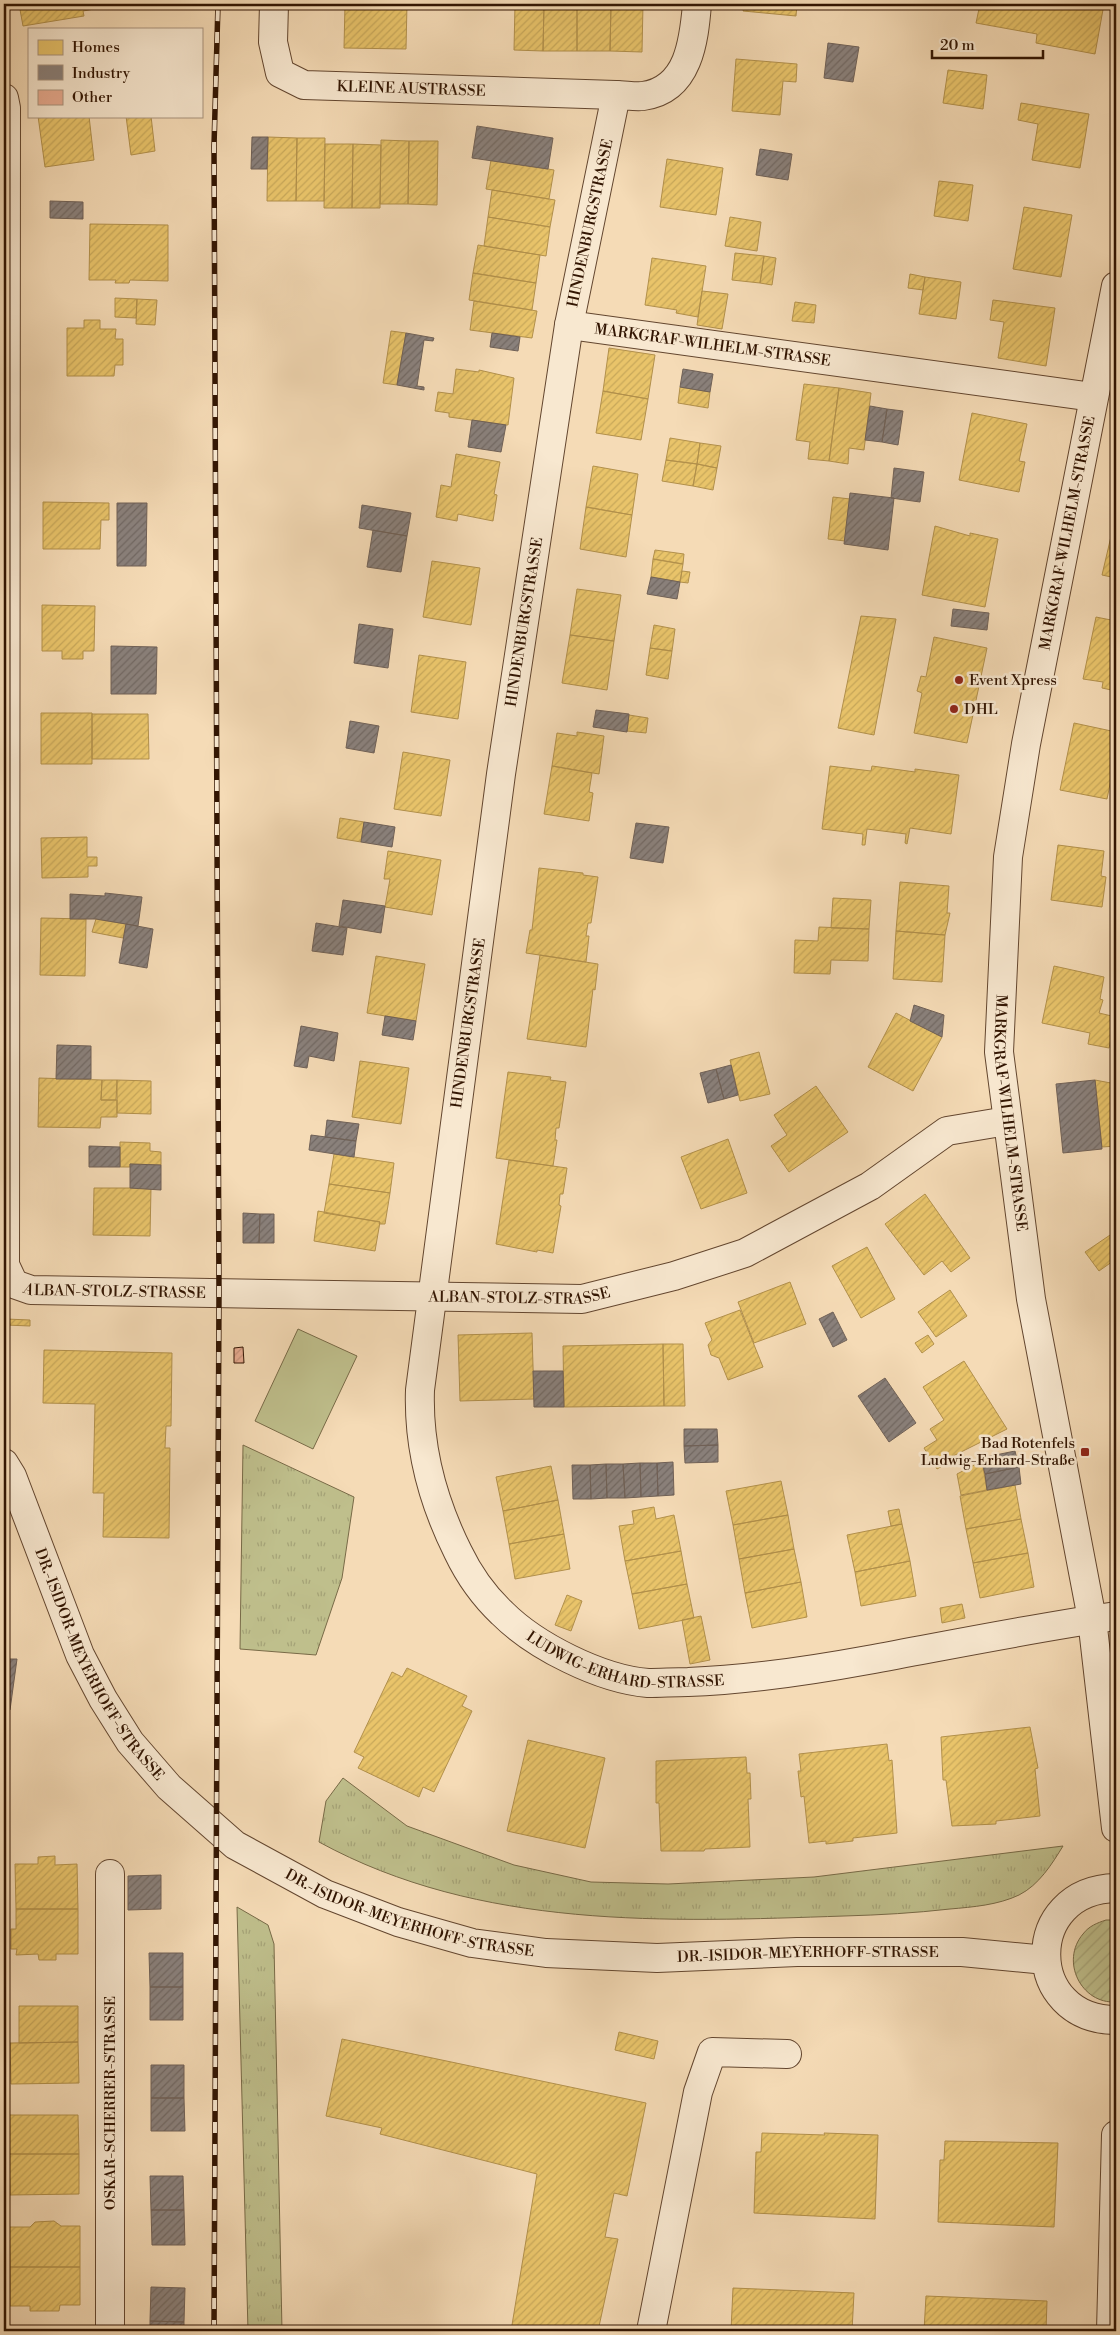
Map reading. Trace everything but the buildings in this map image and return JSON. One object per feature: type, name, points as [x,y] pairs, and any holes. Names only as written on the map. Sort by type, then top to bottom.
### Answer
[{"type":"street","name":"KLEINE AUSTRASSE","points":[[274,4],[273,42],[280,73],[304,85],[616,95]]},
{"type":"street","points":[[616,95],[644,96],[668,86],[674,80],[685,67],[694,38],[697,4]]},
{"type":"street","name":"HINDENBURGSTRASSE","points":[[432,1296],[501,774],[569,325],[616,95]]},
{"type":"street","points":[[4,105],[5,1265]]},
{"type":"street","name":"MARKGRAF-WILHELM-STRASSE","points":[[1116,286],[1026,744],[1008,857],[999,1052],[1031,1299],[1104,1617],[1116,1828]]},
{"type":"street","name":"MARKGRAF-WILHELM-STRASSE","points":[[569,325],[1093,396]]},
{"type":"street","name":"ALBAN-STOLZ-STRASSE","points":[[5,1265],[14,1284],[31,1290],[582,1299],[674,1276],[745,1253],[870,1186],[947,1131],[1007,1121]]},
{"type":"street","name":"LUDWIG-ERHARD-STRASSE","points":[[432,1296],[420,1390],[419,1416],[422,1445],[439,1509],[462,1561],[480,1589],[502,1614],[524,1632],[570,1659],[596,1670],[646,1682],[724,1681],[815,1670],[1104,1617]]},
{"type":"street","name":"DR.-ISIDOR-MEYERHOFF-STRASSE","points":[[4,1463],[12,1476],[80,1655],[103,1699],[130,1742],[169,1787],[235,1844],[325,1894],[398,1922],[426,1930],[472,1942],[546,1953],[657,1958],[797,1952],[962,1952],[1046,1960]]},
{"type":"street","name":"OSKAR-SCHERRER-STRASSE","points":[[110,1874],[110,2331]]},
{"type":"street","points":[[1116,1888],[1099,1889],[1081,1895],[1065,1907],[1053,1923],[1047,1941],[1046,1960],[1049,1977],[1069,2005],[1084,2014],[1100,2020],[1116,2020],[1116,2036]]},
{"type":"street","points":[[651,2331],[698,2092],[712,2052],[787,2054]]},
{"type":"street","points":[[1111,2331],[1116,2135]]},
{"type":"green space","points":[[298,1329],[357,1356],[313,1449],[255,1421]]},
{"type":"green space","points":[[243,1445],[354,1497],[342,1578],[316,1655],[240,1649]]},
{"type":"green space","points":[[343,1778],[407,1826],[514,1865],[591,1882],[668,1884],[814,1877],[1063,1846],[1044,1874],[1026,1891],[1003,1901],[976,1906],[897,1914],[777,1918],[643,1918],[576,1914],[509,1906],[444,1892],[381,1871],[319,1842],[326,1801]]},
{"type":"green space","points":[[237,1907],[268,1925],[274,1944],[282,2331],[248,2331]]},
{"type":"green space","points":[[1106,1920],[1116,1920],[1116,2002],[1104,2001],[1093,1996],[1084,1988],[1074,1968],[1076,1945],[1085,1931]]},
{"type":"railway","points":[[214,2331],[219,1294],[214,146],[218,4]]},
{"type":"place","name":"Event Xpress","points":[[959,680]]},
{"type":"place","name":"DHL","points":[[954,709]]},
{"type":"place","name":"Bad Rotenfels Ludwig-Erhard-Straße","points":[[1085,1452]]}]
